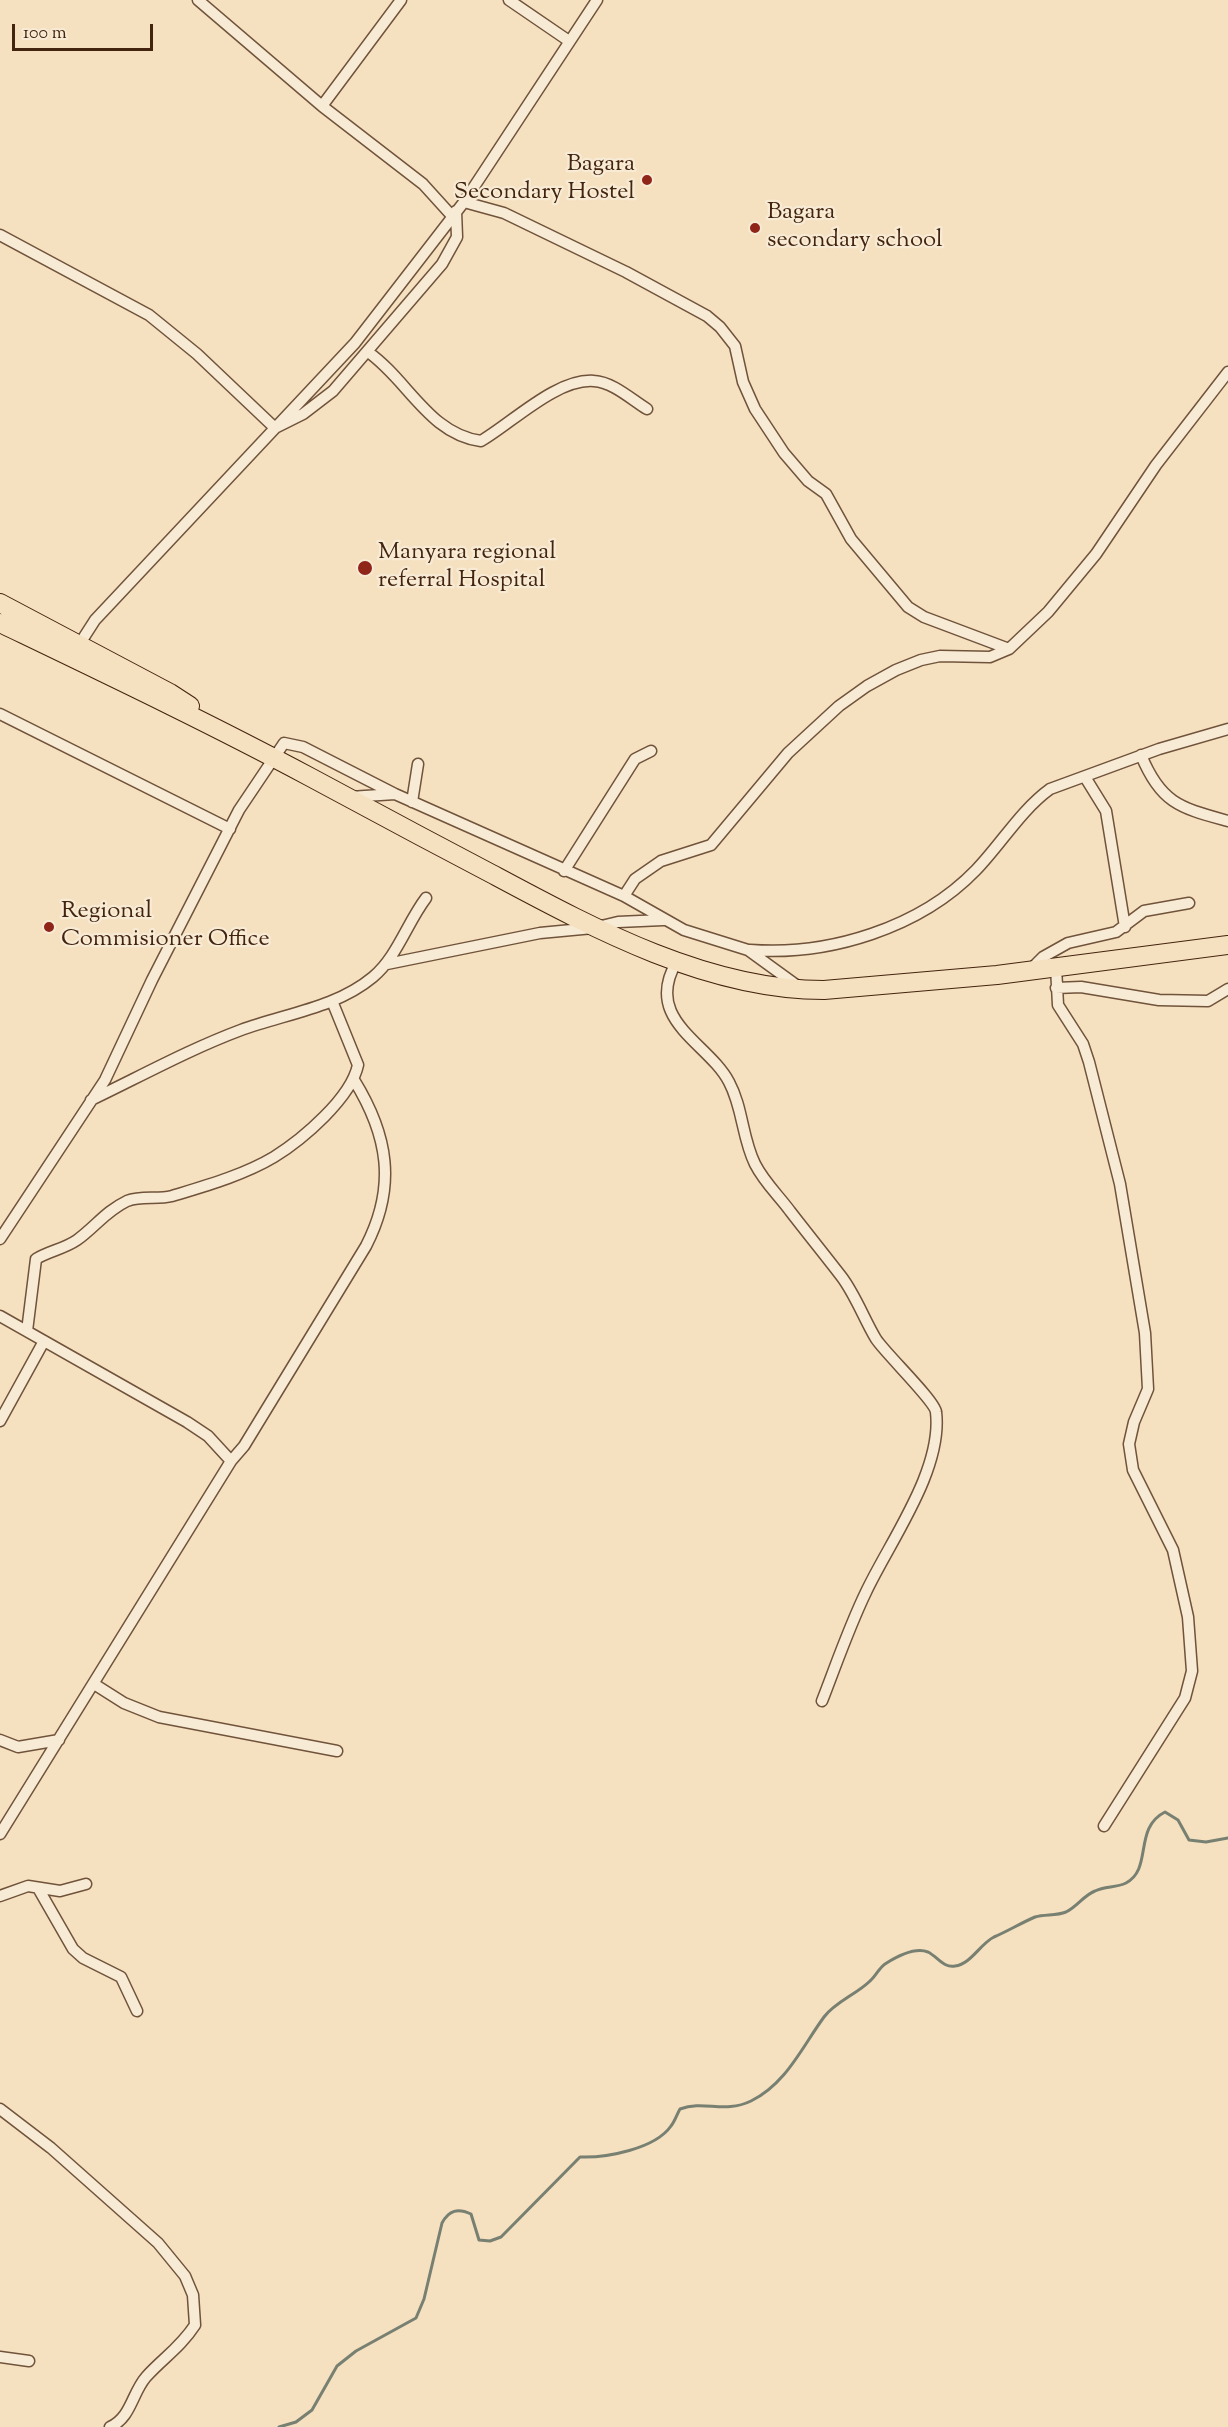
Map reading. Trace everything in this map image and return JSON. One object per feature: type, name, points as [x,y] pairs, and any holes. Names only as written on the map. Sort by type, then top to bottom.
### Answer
[{"type":"highway","points":[[0,603],[75,651]]},
{"type":"highway","points":[[0,623],[75,651],[170,693],[248,746],[592,928],[677,961],[759,983],[803,990],[894,985],[1029,971],[1228,945]]},
{"type":"street","points":[[198,0],[322,106],[423,184],[454,214],[457,237],[451,251],[368,352],[333,392],[297,418],[275,428]]},
{"type":"street","points":[[322,106],[357,56],[401,0]]},
{"type":"street","points":[[508,0],[569,41]]},
{"type":"street","points":[[75,651],[95,620],[355,344],[464,202],[597,0]]},
{"type":"street","points":[[464,202],[504,213],[626,272],[707,316],[720,327],[735,346],[743,382],[755,409],[784,453],[808,481],[826,495],[851,539],[908,607],[924,617],[1010,649]]},
{"type":"street","points":[[0,235],[149,315],[197,354],[275,428]]},
{"type":"street","points":[[368,352],[384,363],[429,414],[448,430],[469,440],[481,441],[538,402],[576,383],[594,381],[606,384],[647,409]]},
{"type":"street","points":[[624,896],[635,879],[661,861],[711,845],[788,753],[839,706],[867,686],[896,670],[921,660],[940,656],[990,657],[1010,649],[1048,612],[1096,554],[1156,465],[1228,372]]},
{"type":"street","points":[[0,714],[230,829]]},
{"type":"street","points":[[0,1239],[115,1061],[152,980],[248,795],[284,743],[294,744],[412,802],[624,896],[663,920],[698,935],[747,950],[779,952],[814,949],[872,933],[920,911],[960,886],[991,854],[1038,798],[1050,789],[1142,755],[1228,729]]},
{"type":"street","points":[[564,871],[635,759],[651,751]]},
{"type":"street","points":[[1142,755],[1152,777],[1167,798],[1182,808],[1228,821]]},
{"type":"street","points":[[412,802],[418,764]]},
{"type":"street","points":[[1085,777],[1106,811],[1125,927]]},
{"type":"street","points":[[347,797],[395,794]]},
{"type":"street","points":[[91,1101],[204,1045],[241,1030],[332,1000],[371,979],[387,964],[408,922],[426,898]]},
{"type":"street","points":[[1029,971],[1043,957],[1068,943],[1116,932],[1144,911],[1189,903]]},
{"type":"street","points":[[387,964],[540,933],[592,928],[618,922],[663,920]]},
{"type":"street","points":[[747,950],[803,990]]},
{"type":"street","points":[[677,961],[669,975],[667,990],[671,1012],[682,1029],[729,1081],[735,1096],[745,1141],[756,1166],[843,1278],[877,1340],[936,1410],[937,1428],[924,1477],[866,1591],[822,1701]]},
{"type":"street","points":[[1056,967],[1058,1005],[1083,1044],[1120,1184],[1145,1333],[1148,1389],[1134,1422],[1129,1444],[1133,1470],[1173,1550],[1188,1617],[1192,1671],[1185,1698],[1104,1826]]},
{"type":"street","points":[[1056,988],[1081,987],[1159,1000],[1208,1001],[1228,989]]},
{"type":"street","points":[[27,1331],[36,1259],[68,1245],[104,1214],[126,1202],[142,1197],[168,1197],[191,1190],[273,1157],[320,1120],[345,1093],[354,1080],[358,1065],[332,1000]]},
{"type":"street","points":[[0,1834],[231,1461],[244,1446],[366,1246],[379,1217],[383,1193],[383,1148],[373,1112],[354,1080]]},
{"type":"street","points":[[0,1316],[187,1422],[208,1436],[231,1461]]},
{"type":"street","points":[[0,1421],[44,1341]]},
{"type":"street","points":[[94,1684],[124,1703],[159,1717],[337,1751]]},
{"type":"street","points":[[0,1740],[18,1748],[59,1740]]},
{"type":"street","points":[[0,1896],[28,1886],[60,1892],[86,1884]]},
{"type":"street","points":[[38,1888],[73,1948],[83,1958],[121,1977],[137,2011]]},
{"type":"street","points":[[0,2109],[51,2148],[146,2231],[185,2276],[194,2295],[195,2325],[179,2346],[146,2378],[125,2416],[110,2427]]},
{"type":"street","points":[[0,2357],[28,2361]]},
{"type":"waterway","points":[[279,2427],[296,2422],[312,2410],[337,2366],[356,2351],[416,2318],[424,2299],[442,2223],[454,2211],[471,2214],[479,2240],[490,2241],[501,2237],[580,2157],[616,2154],[654,2141],[671,2126],[680,2109],[698,2106],[741,2105],[751,2101],[763,2094],[784,2075],[824,2017],[840,2002],[865,1986],[889,1961],[906,1954],[923,1951],[932,1954],[947,1965],[955,1966],[966,1962],[989,1940],[1035,1917],[1066,1912],[1099,1889],[1126,1883],[1134,1877],[1139,1868],[1149,1828],[1155,1819],[1165,1812],[1178,1820],[1189,1840],[1206,1842],[1228,1838]]},
{"type":"place","name":"Bagara Secondary Hostel","points":[[647,180]]},
{"type":"place","name":"Bagara secondary school","points":[[755,228]]},
{"type":"place","name":"Manyara regional referral Hospital","points":[[365,568]]},
{"type":"place","name":"Regional Commisioner Office","points":[[49,927]]}]
